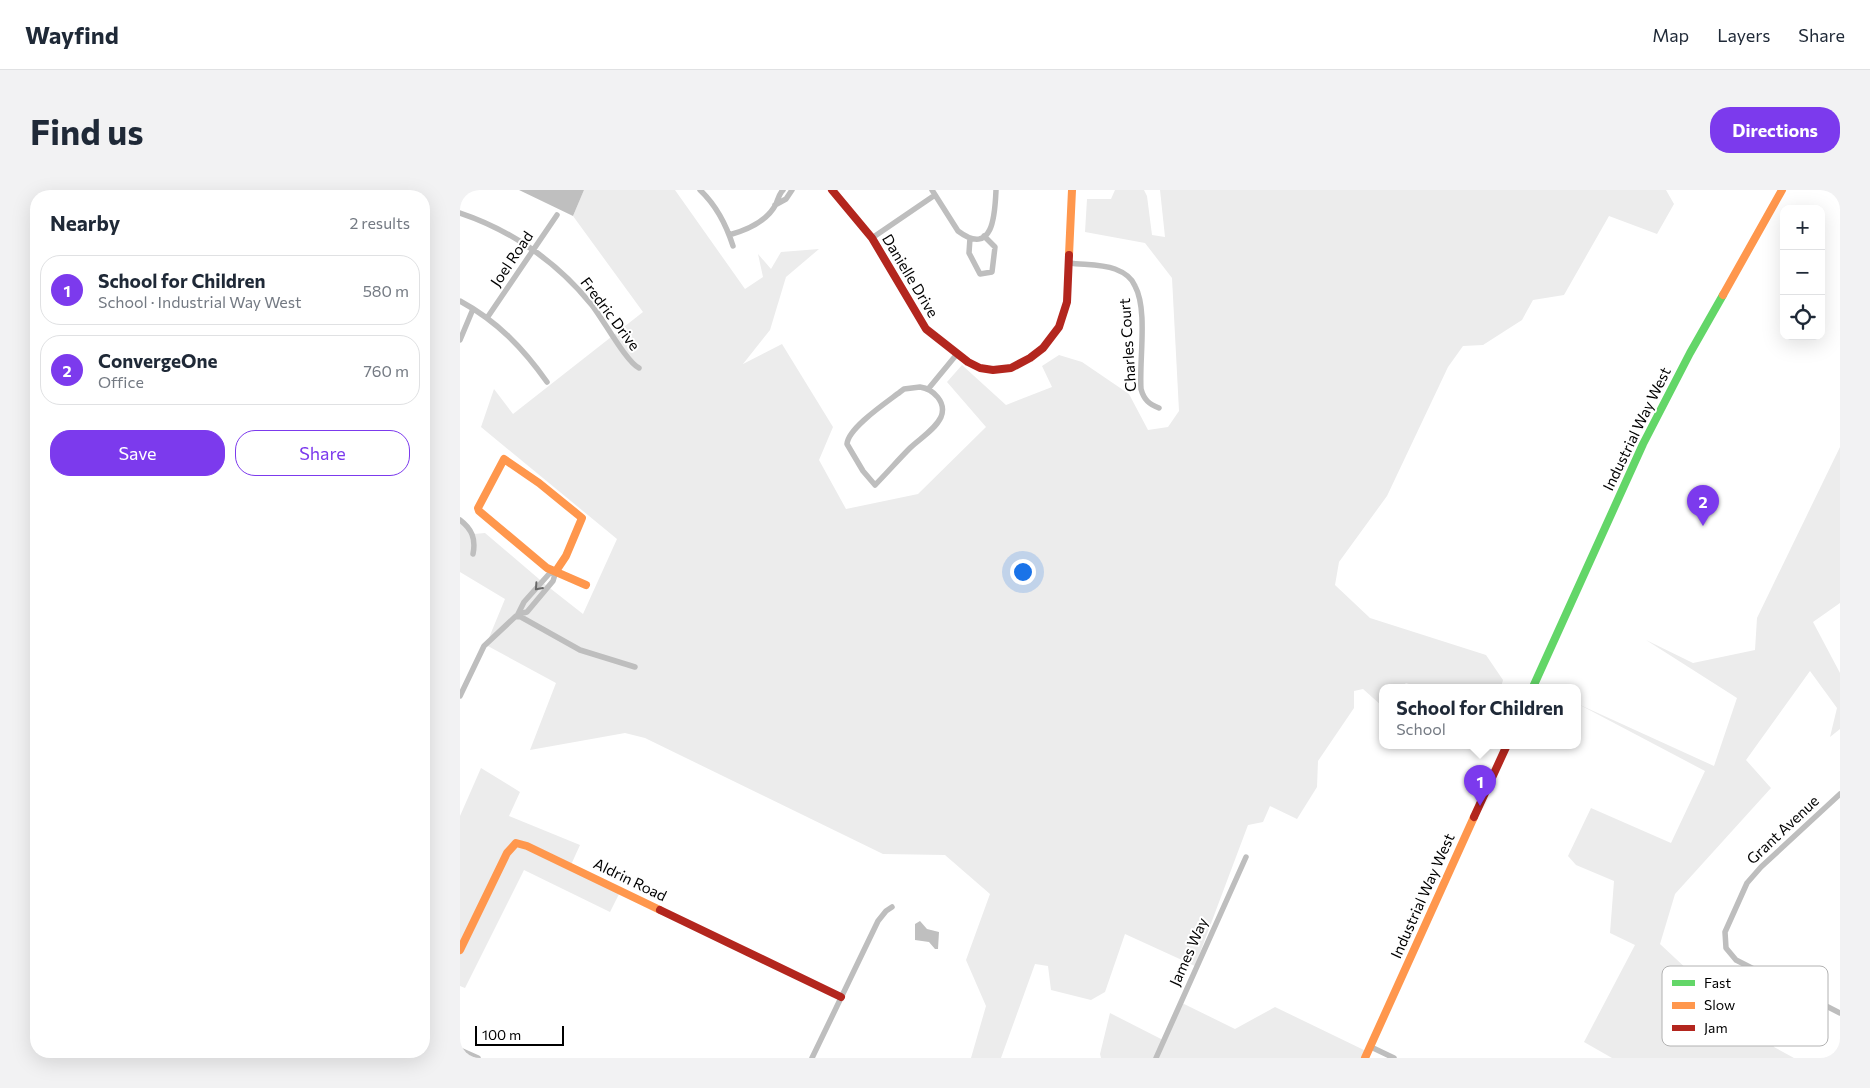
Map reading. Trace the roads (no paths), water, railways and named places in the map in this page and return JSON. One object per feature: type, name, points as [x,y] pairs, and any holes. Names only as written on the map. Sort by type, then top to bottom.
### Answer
[{"type":"street","points":[[700,190],[716,209],[729,235],[732,246]]},
{"type":"street","points":[[729,235],[755,225],[766,217],[783,190]]},
{"type":"street","points":[[775,205],[786,198],[792,190]]},
{"type":"street","name":"Danielle Drive","points":[[832,190],[872,238],[926,329],[957,354],[976,366],[994,370],[1017,365],[1036,354],[1051,339],[1064,315],[1067,302],[1072,190]]},
{"type":"street","points":[[872,238],[933,193],[958,232],[970,238],[979,238],[984,236],[991,228],[994,220],[996,190]]},
{"type":"street","name":"Industrial Way West","points":[[1534,684],[1653,423],[1782,190]]},
{"type":"street","name":"Fredric Drive","points":[[460,213],[495,227],[533,250],[560,271],[581,292],[604,320],[626,356],[639,368]]},
{"type":"street","name":"Joel Road","points":[[487,318],[557,215]]},
{"type":"street","points":[[970,238],[969,253],[980,274],[992,272],[995,247],[984,236]]},
{"type":"street","name":"Charles Court","points":[[1069,264],[1115,269],[1127,276],[1136,287],[1141,314],[1141,389],[1149,404],[1159,408]]},
{"type":"street","points":[[460,301],[487,318],[518,344],[547,382]]},
{"type":"street","points":[[460,340],[473,309]]},
{"type":"street","points":[[929,388],[957,354]]},
{"type":"street","points":[[929,388],[940,401],[942,412],[938,422],[875,485],[863,471],[847,444],[850,434],[904,389],[929,388]]},
{"type":"street","points":[[460,696],[484,646],[514,617],[527,612],[553,581],[556,571],[566,556],[582,518],[539,483],[504,460],[478,510],[548,568],[556,571],[586,585]]},
{"type":"street","points":[[460,520],[468,527],[474,539],[473,554]]},
{"type":"street","points":[[519,616],[580,650],[635,668]]},
{"type":"street","name":"Industrial Way West","points":[[1365,1058],[1505,749]]},
{"type":"street","name":"Grant Avenue","points":[[1748,966],[1736,960],[1726,948],[1724,932],[1744,890],[1752,877],[1840,794]]},
{"type":"street","name":"Aldrin Road","points":[[460,950],[507,853],[516,843],[550,857],[841,997]]},
{"type":"street","name":"James Way","points":[[1156,1058],[1246,857]]},
{"type":"street","points":[[812,1058],[878,921],[892,907]]},
{"type":"street","name":"Grant Avenue","points":[[1828,1008],[1840,1014]]},
{"type":"street","points":[[1371,1047],[1394,1058]]},
{"type":"street","points":[[460,1050],[478,1058]]},
{"type":"place","name":"ConvergeOne","points":[[1703,526]]},
{"type":"place","name":"School for Children","points":[[1480,806]]}]
